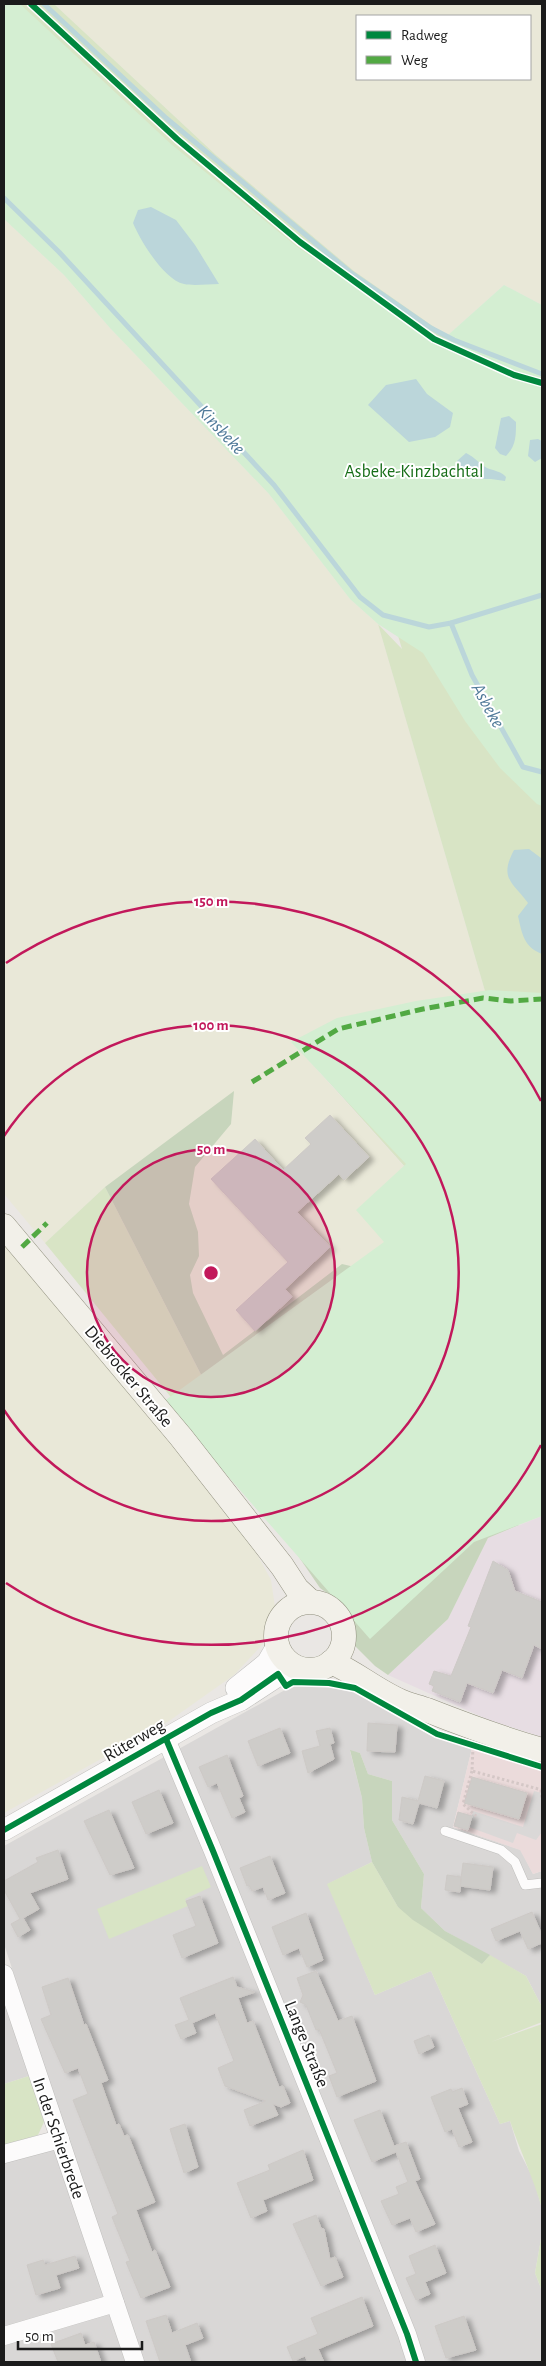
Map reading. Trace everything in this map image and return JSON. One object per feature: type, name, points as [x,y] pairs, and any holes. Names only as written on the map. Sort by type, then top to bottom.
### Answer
[{"type":"main road","name":"Diebrocker Straße","points":[[4,1226],[181,1438],[282,1566],[297,1589],[310,1601]]},
{"type":"main road","name":"Diebrocker Straße","points":[[251,1527],[282,1593],[286,1610]]},
{"type":"main road","points":[[310,1601],[322,1604],[333,1610],[342,1627],[337,1654],[320,1669],[306,1670],[293,1666],[283,1657],[277,1646],[277,1627],[286,1610],[297,1604],[310,1601]]},
{"type":"main road","points":[[337,1654],[351,1671],[370,1685],[404,1703],[456,1723],[542,1750]]},
{"type":"street","name":"Rüterweg","points":[[211,1713],[234,1690],[267,1663],[277,1646]]},
{"type":"street","name":"Rüterweg","points":[[4,1830],[211,1713],[241,1700],[293,1666]]},
{"type":"street","name":"Lange Straße","points":[[166,1739],[214,1851],[404,2325],[416,2362]]},
{"type":"street","name":"In der Schierbrede","points":[[4,1974],[135,2362]]},
{"type":"street","points":[[4,2154],[60,2139]]},
{"type":"street","points":[[4,2336],[114,2303]]},
{"type":"lane","points":[[446,1831],[501,1850],[515,1862],[525,1885],[542,1883]]},
{"type":"path","points":[[473,1746],[472,1771],[463,1804],[476,1816]]},
{"type":"path","points":[[472,1771],[542,1790],[542,1799]]},
{"type":"shaded area","points":[[54,4],[542,4],[542,305],[504,285],[447,336],[354,271],[216,155]]},
{"type":"shaded area","points":[[4,219],[64,275],[110,328],[269,494],[350,599],[378,624],[485,991],[302,1053],[473,1243],[214,1400],[105,1187],[45,1243],[4,1194]]},
{"type":"shaded area","points":[[4,1244],[243,1528],[271,1580],[275,1607],[263,1644],[234,1675],[169,1721],[4,1813]]},
{"type":"shaded area","points":[[542,1516],[542,1737],[489,1720],[388,1675],[448,1619],[488,1538]]},
{"type":"shaded area","points":[[294,1685],[330,1687],[357,1693],[433,1737],[472,1748],[453,1827],[521,1850],[533,1874],[542,1871],[542,2007],[526,1976],[445,1931],[421,1908],[424,1874],[392,1820],[392,1781],[368,1774],[360,1753],[350,1751],[362,1798],[364,1828],[372,1862],[328,1884],[375,1995],[431,1971],[500,2124],[510,2121],[519,2151],[534,2180],[542,2209],[542,2233],[535,2273],[542,2291],[542,2362],[4,2362],[4,2159],[69,2142],[4,1944],[4,1846]]},
{"type":"shaded area","points":[[472,1748],[542,1771],[542,1871],[533,1874],[520,1850],[453,1827]]},
{"type":"shaded area","points":[[534,1791],[542,1793],[542,1832],[536,1840],[517,1833],[513,1843],[469,1827],[473,1811],[523,1827]]},
{"type":"shaded area","points":[[4,1999],[29,2076],[4,2084]]},
{"type":"green space","name":"Asbeke-Kinzbachtal","points":[[4,4],[54,4],[216,155],[354,271],[447,336],[438,344],[508,384],[542,393],[542,1196],[502,1032],[480,1029],[477,1085],[453,1097],[466,1166],[432,1197],[294,1043],[336,1021],[485,991],[378,624],[402,649],[396,629],[402,598],[260,434],[218,392],[127,254],[18,141],[4,130]]},
{"type":"green space","name":"Asbeke-Kinzbachtal","points":[[4,4],[20,4],[171,144],[296,246],[438,344],[504,285],[542,305],[542,806],[537,804],[500,768],[465,721],[423,653],[378,624],[350,599],[269,494],[110,328],[64,275],[4,219]]},
{"type":"green space","points":[[490,990],[542,993],[542,1516],[474,1542],[370,1639],[163,1402],[384,1242],[356,1210],[406,1164],[291,1042],[337,1018],[416,1001]]},
{"type":"green space","points":[[234,1091],[231,1124],[195,1167],[189,1204],[198,1232],[199,1256],[190,1275],[193,1293],[223,1355],[342,1264],[414,1281],[214,1400],[105,1187]]},
{"type":"green space","points":[[105,1187],[214,1400],[414,1281],[424,1222],[432,1197],[473,1243],[491,1257],[527,1256],[542,1346],[542,1415],[286,1538],[45,1243]]},
{"type":"green space","points":[[519,1525],[488,1538],[448,1619],[388,1675],[375,1666],[355,1646],[351,1619],[335,1599],[320,1588],[286,1538]]},
{"type":"green space","points":[[350,1750],[360,1753],[368,1774],[392,1781],[392,1820],[424,1874],[421,1908],[445,1931],[490,1955],[482,1964],[413,1920],[398,1907],[372,1862],[364,1828],[362,1798]]},
{"type":"green space","points":[[372,1862],[398,1907],[482,1964],[490,1955],[526,1976],[542,2007],[542,2022],[491,2042],[542,2024],[542,2209],[510,2121],[500,2124],[431,1971],[375,1995],[327,1884]]},
{"type":"green space","points":[[202,1866],[211,1887],[185,1899],[188,1906],[109,1939],[97,1909]]},
{"type":"green space","points":[[29,2076],[44,2122],[38,2135],[4,2145],[4,2084]]},
{"type":"green space","points":[[542,2233],[542,2291],[535,2273]]},
{"type":"water","points":[[151,207],[176,220],[195,245],[219,284],[184,284],[176,281],[161,267],[147,249],[133,223],[138,210]]},
{"type":"water","points":[[416,379],[427,394],[453,413],[450,427],[435,437],[409,442],[368,405],[386,385]]},
{"type":"water","points":[[509,416],[516,422],[516,432],[514,445],[506,456],[500,454],[495,448],[501,418]]},
{"type":"water","points":[[538,439],[542,441],[542,458],[535,462],[528,456],[530,440]]},
{"type":"water","points":[[466,453],[487,468],[502,473],[506,477],[505,481],[471,479],[460,472],[457,461]]},
{"type":"water","points":[[529,849],[541,858],[542,862],[542,954],[531,948],[525,939],[518,916],[528,903],[509,879],[508,874],[510,859],[514,850]]},
{"type":"building","points":[[330,1115],[369,1157],[344,1180],[339,1174],[297,1212],[330,1247],[285,1289],[292,1297],[255,1331],[236,1310],[288,1262],[211,1179],[255,1139],[283,1170],[311,1144],[305,1138]]},
{"type":"building","points":[[493,1561],[508,1570],[515,1591],[542,1602],[542,1649],[534,1645],[522,1678],[502,1670],[493,1693],[467,1683],[460,1702],[432,1691],[434,1686],[429,1684],[434,1671],[451,1676],[471,1627],[468,1626]]},
{"type":"building","points":[[368,1723],[397,1725],[395,1752],[367,1751]]},
{"type":"building","points":[[280,1728],[290,1753],[258,1766],[248,1741]]},
{"type":"building","points":[[330,1728],[334,1743],[330,1744],[334,1759],[308,1773],[302,1751],[320,1746],[316,1731]]},
{"type":"building","points":[[227,1755],[243,1796],[239,1798],[245,1812],[232,1818],[217,1783],[208,1787],[199,1767]]},
{"type":"building","points":[[425,1776],[444,1781],[437,1808],[419,1803],[413,1824],[399,1820],[402,1797],[418,1801]]},
{"type":"building","points":[[472,1777],[527,1793],[519,1819],[464,1803]]},
{"type":"building","points":[[159,1790],[173,1823],[146,1834],[132,1802]]},
{"type":"building","points":[[109,1810],[134,1868],[110,1875],[84,1821]]},
{"type":"building","points":[[458,1812],[472,1816],[468,1830],[454,1826]]},
{"type":"building","points":[[58,1850],[68,1879],[30,1893],[39,1909],[23,1918],[30,1930],[18,1937],[11,1924],[20,1919],[4,1890],[4,1881],[38,1862],[36,1858]]},
{"type":"building","points":[[270,1856],[285,1893],[268,1900],[263,1887],[252,1891],[249,1885],[247,1886],[240,1868]]},
{"type":"building","points":[[463,1863],[493,1867],[490,1890],[460,1886]]},
{"type":"building","points":[[447,1875],[461,1877],[460,1892],[445,1890]]},
{"type":"building","points":[[200,1896],[218,1943],[182,1958],[173,1935],[196,1926],[186,1901]]},
{"type":"building","points":[[532,1912],[542,1935],[542,1943],[528,1949],[520,1931],[496,1941],[491,1929]]},
{"type":"building","points":[[306,1913],[323,1960],[307,1967],[299,1948],[283,1955],[272,1927]]},
{"type":"building","points":[[316,1971],[338,2021],[352,2016],[376,2081],[337,2097],[329,2076],[337,2073],[319,2029],[316,2030],[306,2005],[300,2002],[303,1995],[297,1978]]},
{"type":"building","points":[[233,1977],[237,1987],[255,1992],[238,1998],[247,2023],[253,2021],[279,2087],[283,2086],[290,2103],[281,2107],[273,2104],[278,2115],[250,2126],[244,2110],[266,2101],[225,2086],[218,2068],[234,2061],[215,2013],[192,2023],[196,2033],[181,2039],[175,2025],[189,2020],[180,1998]]},
{"type":"building","points":[[68,1978],[84,2025],[86,2024],[108,2080],[101,2083],[116,2125],[119,2124],[124,2136],[128,2135],[155,2202],[136,2210],[152,2252],[155,2250],[170,2287],[141,2298],[126,2262],[130,2261],[112,2217],[118,2214],[73,2100],[88,2094],[78,2068],[65,2073],[41,2019],[51,2015],[42,1987]]},
{"type":"building","points":[[429,2035],[434,2047],[419,2054],[414,2041]]},
{"type":"building","points":[[462,2088],[468,2104],[458,2108],[472,2142],[459,2147],[452,2129],[445,2132],[431,2097],[451,2089],[452,2092]]},
{"type":"building","points":[[380,2110],[394,2146],[406,2142],[420,2179],[415,2181],[435,2224],[416,2232],[410,2218],[392,2225],[381,2201],[399,2194],[396,2187],[408,2182],[396,2152],[372,2162],[354,2120]]},
{"type":"building","points":[[185,2124],[198,2167],[184,2173],[170,2129]]},
{"type":"building","points":[[303,2150],[313,2180],[263,2200],[267,2211],[251,2218],[237,2183],[270,2170],[268,2165]]},
{"type":"building","points":[[316,2215],[321,2228],[324,2229],[330,2259],[335,2257],[343,2277],[321,2286],[293,2224]]},
{"type":"building","points":[[435,2245],[446,2273],[425,2282],[430,2294],[416,2300],[406,2278],[416,2274],[409,2256]]},
{"type":"building","points":[[75,2256],[79,2268],[56,2275],[60,2288],[36,2295],[27,2265],[43,2260],[45,2265]]},
{"type":"building","points":[[362,2297],[373,2326],[318,2349],[324,2362],[308,2362],[305,2356],[293,2361],[287,2347],[318,2334],[311,2318]]},
{"type":"building","points":[[166,2315],[172,2333],[197,2323],[203,2338],[185,2345],[191,2362],[160,2362],[146,2321]]},
{"type":"building","points":[[464,2316],[476,2350],[446,2358],[435,2326]]},
{"type":"building","points":[[81,2333],[85,2345],[94,2342],[101,2362],[58,2362],[51,2344]]},
{"type":"waterway","points":[[44,4],[166,118],[350,272],[431,328],[454,340],[542,374]]},
{"type":"waterway","name":"Kinsbeke","points":[[4,198],[59,252],[274,485],[360,597],[383,615],[429,627],[451,623],[542,595]]},
{"type":"waterway","name":"Asbeke","points":[[451,623],[472,675],[523,767],[542,772]]},
{"type":"marked path","points":[[252,1082],[338,1029],[423,1009],[483,998],[511,1001],[542,999]]},
{"type":"marked path","points":[[22,1247],[47,1223]]},
{"type":"cycle path","points":[[31,4],[177,139],[300,242],[434,339],[514,375],[542,383]]},
{"type":"cycle path","points":[[4,1830],[211,1713],[241,1700],[278,1674],[286,1686],[293,1682],[329,1683],[355,1688],[437,1734],[542,1767]]},
{"type":"cycle path","points":[[166,1739],[213,1851],[407,2334],[416,2362]]}]
